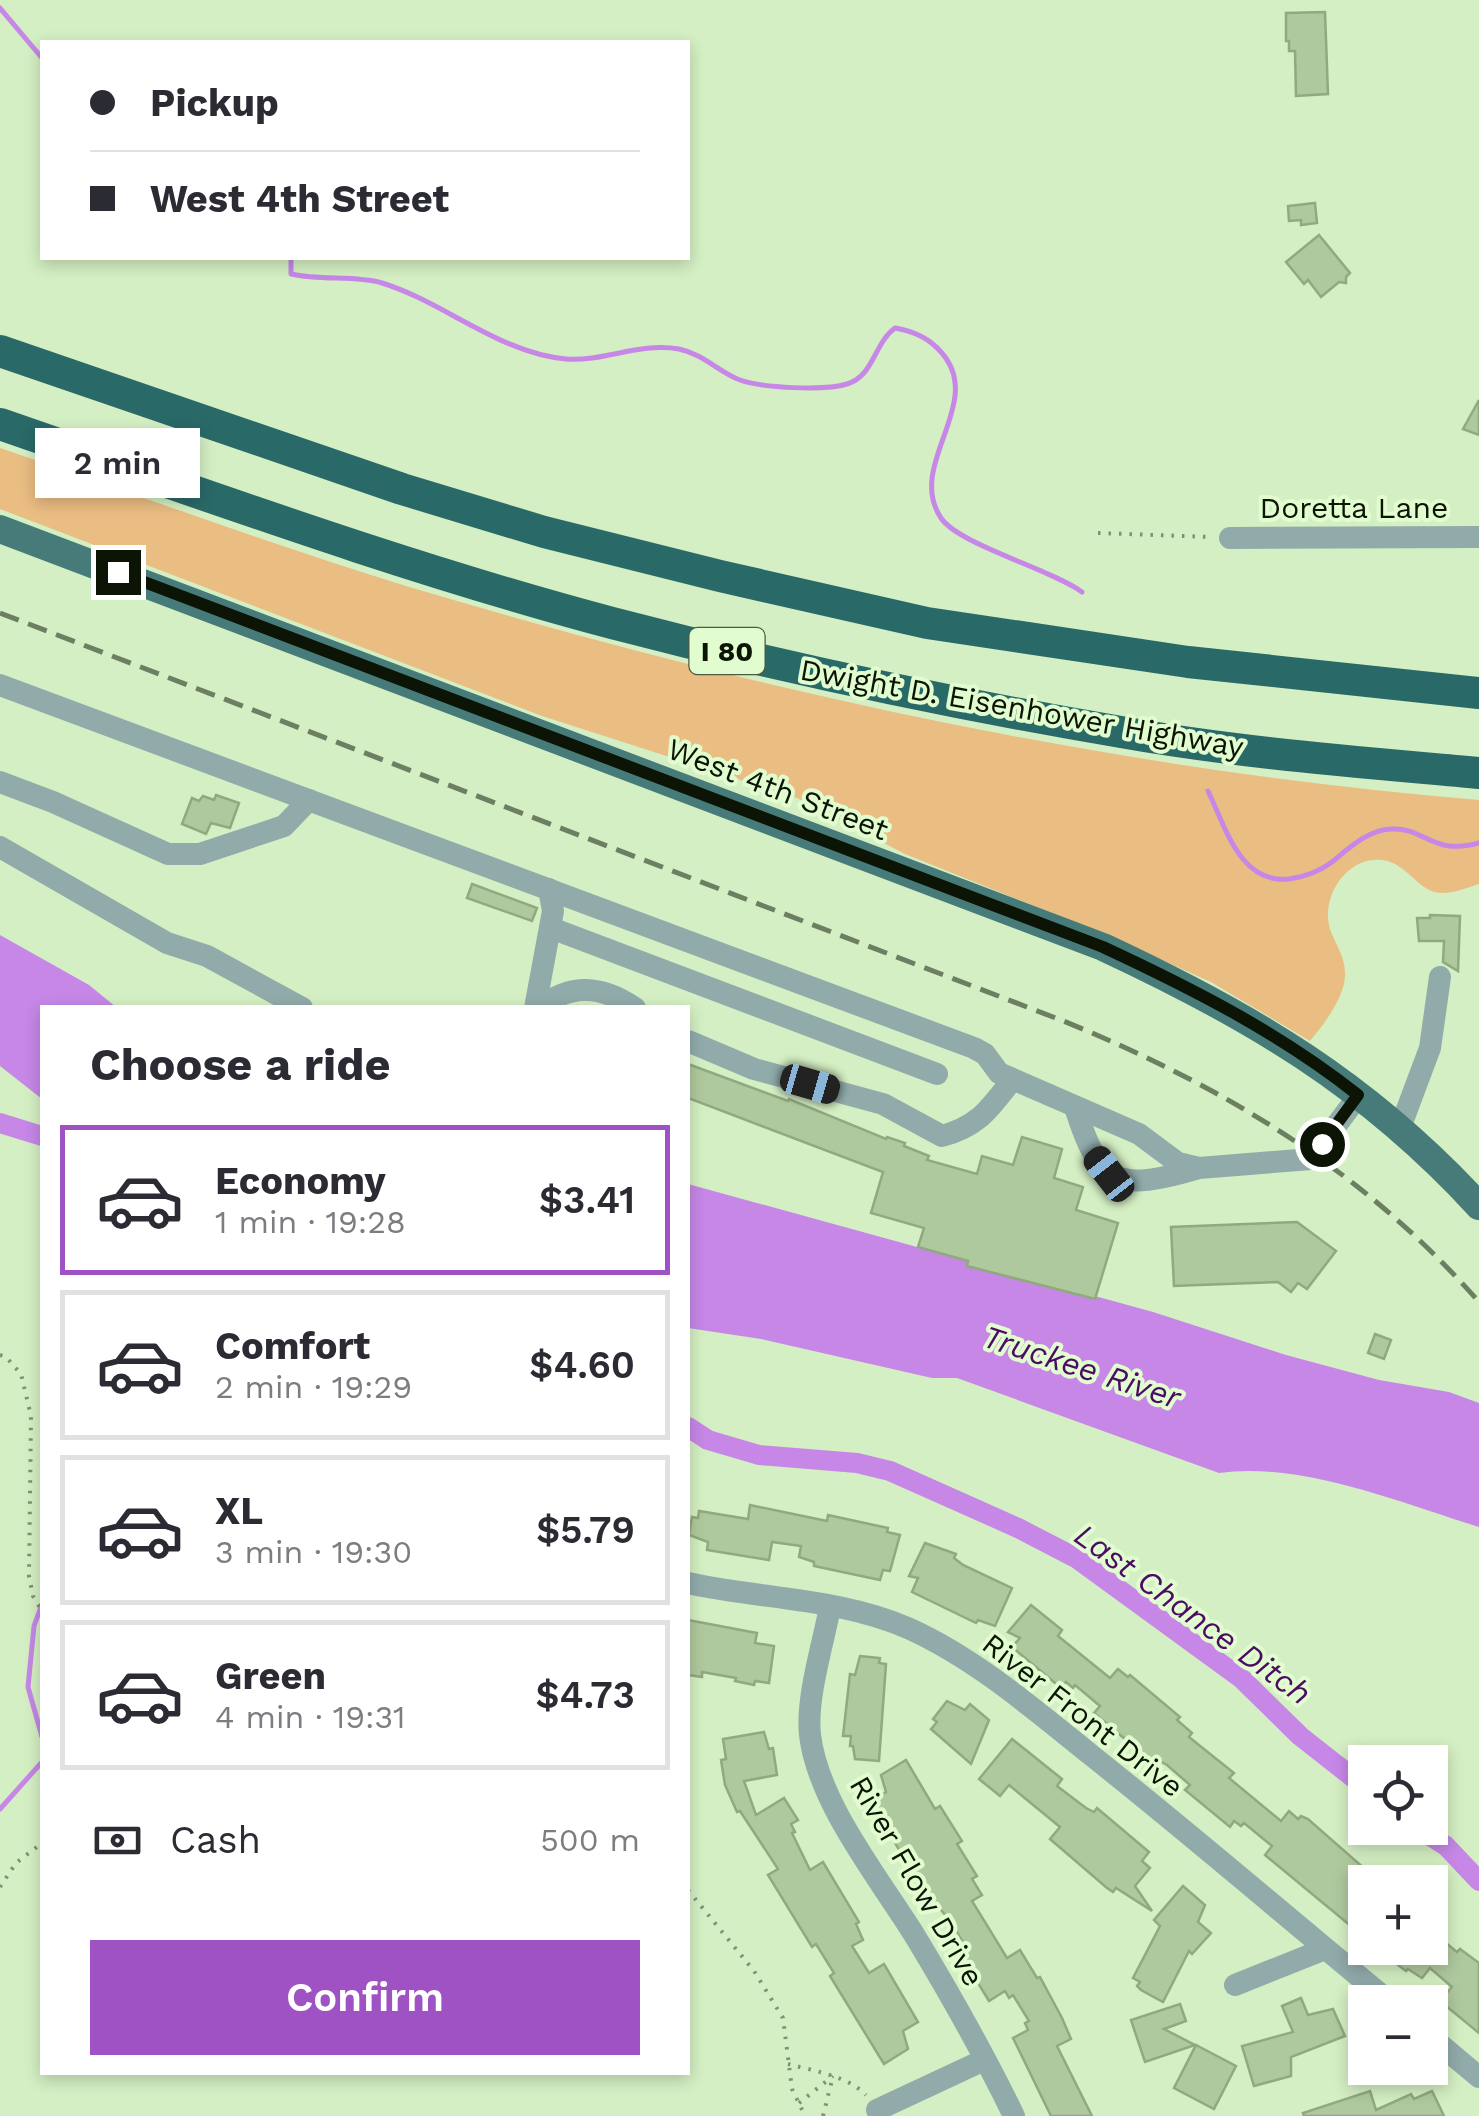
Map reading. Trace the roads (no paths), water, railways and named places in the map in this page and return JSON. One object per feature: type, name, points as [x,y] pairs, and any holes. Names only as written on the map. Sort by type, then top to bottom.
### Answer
[{"type":"highway","name":"I 80","points":[[0,351],[402,489],[544,532],[720,576],[927,623],[1188,662],[1479,692]]},
{"type":"highway","name":"Dwight D. Eisenhower Highway","points":[[0,424],[454,577],[754,658],[886,689],[1123,733],[1479,773]]},
{"type":"main road","name":"West 4th Street","points":[[0,529],[1103,947],[1238,1013],[1284,1041],[1400,1128],[1479,1206]]},
{"type":"street","name":"Doretta Lane","points":[[1230,538],[1479,537]]},
{"type":"street","points":[[0,685],[974,1048],[986,1054],[999,1073],[1012,1080],[1138,1134],[1178,1163],[1199,1168]]},
{"type":"street","points":[[0,782],[168,854],[200,854],[284,826],[309,800]]},
{"type":"street","points":[[0,847],[168,943],[207,956],[297,1005]]},
{"type":"street","points":[[538,1005],[553,911],[548,889]]},
{"type":"street","points":[[551,928],[936,1074]]},
{"type":"street","points":[[1400,1128],[1430,1048],[1440,977]]},
{"type":"street","points":[[541,1005],[556,994],[579,988],[630,1005]]},
{"type":"street","points":[[690,1042],[754,1069],[883,1104],[942,1136],[967,1128],[983,1117],[1012,1080]]},
{"type":"street","points":[[1075,1107],[1091,1152],[1109,1174],[1126,1181],[1153,1181],[1199,1168],[1311,1159],[1358,1095]]},
{"type":"street","name":"River Front Drive","points":[[690,1583],[830,1607],[908,1628],[946,1648],[1153,1804],[1369,1985]]},
{"type":"street","name":"River Flow Drive","points":[[830,1607],[810,1716],[810,1736],[820,1774],[838,1813],[916,1938],[1014,2116]]},
{"type":"street","points":[[1234,1986],[1325,1949]]},
{"type":"street","points":[[1448,2051],[1479,2077]]},
{"type":"street","points":[[876,2110],[984,2060]]},
{"type":"water","points":[[0,935],[89,985],[114,1005],[40,1005],[40,1097],[0,1066]]},
{"type":"water","name":"Truckee River","points":[[690,1185],[1153,1312],[1286,1355],[1379,1380],[1449,1392],[1479,1403],[1479,1527],[1316,1478],[1250,1471],[1219,1473],[957,1378],[932,1378],[761,1339],[690,1328]]},
{"type":"waterway","points":[[0,8],[40,56]]},
{"type":"waterway","points":[[291,260],[291,274],[382,283],[541,355],[580,359],[650,348],[679,349],[740,380],[763,385],[809,388],[847,384],[863,374],[895,328],[914,333],[936,347],[953,372],[952,413],[932,476],[933,497],[941,518],[985,547],[1082,592]]},
{"type":"waterway","points":[[1208,791],[1237,851],[1258,873],[1272,878],[1289,879],[1317,871],[1359,841],[1383,830],[1412,832],[1450,846],[1479,843]]},
{"type":"waterway","name":"Last Chance Ditch","points":[[0,1123],[40,1135]]},
{"type":"waterway","name":"Last Chance Ditch","points":[[690,1428],[708,1440],[759,1455],[857,1463],[890,1471],[1076,1558],[1242,1679],[1300,1736],[1348,1774]]},
{"type":"waterway","points":[[40,1610],[34,1626],[28,1687],[40,1730]]},
{"type":"waterway","points":[[0,1809],[40,1764]]},
{"type":"waterway","name":"Last Chance Ditch","points":[[1444,1845],[1479,1881]]},
{"type":"railway","points":[[0,613],[1121,1046],[1234,1103],[1338,1172],[1434,1254],[1479,1302]]}]
